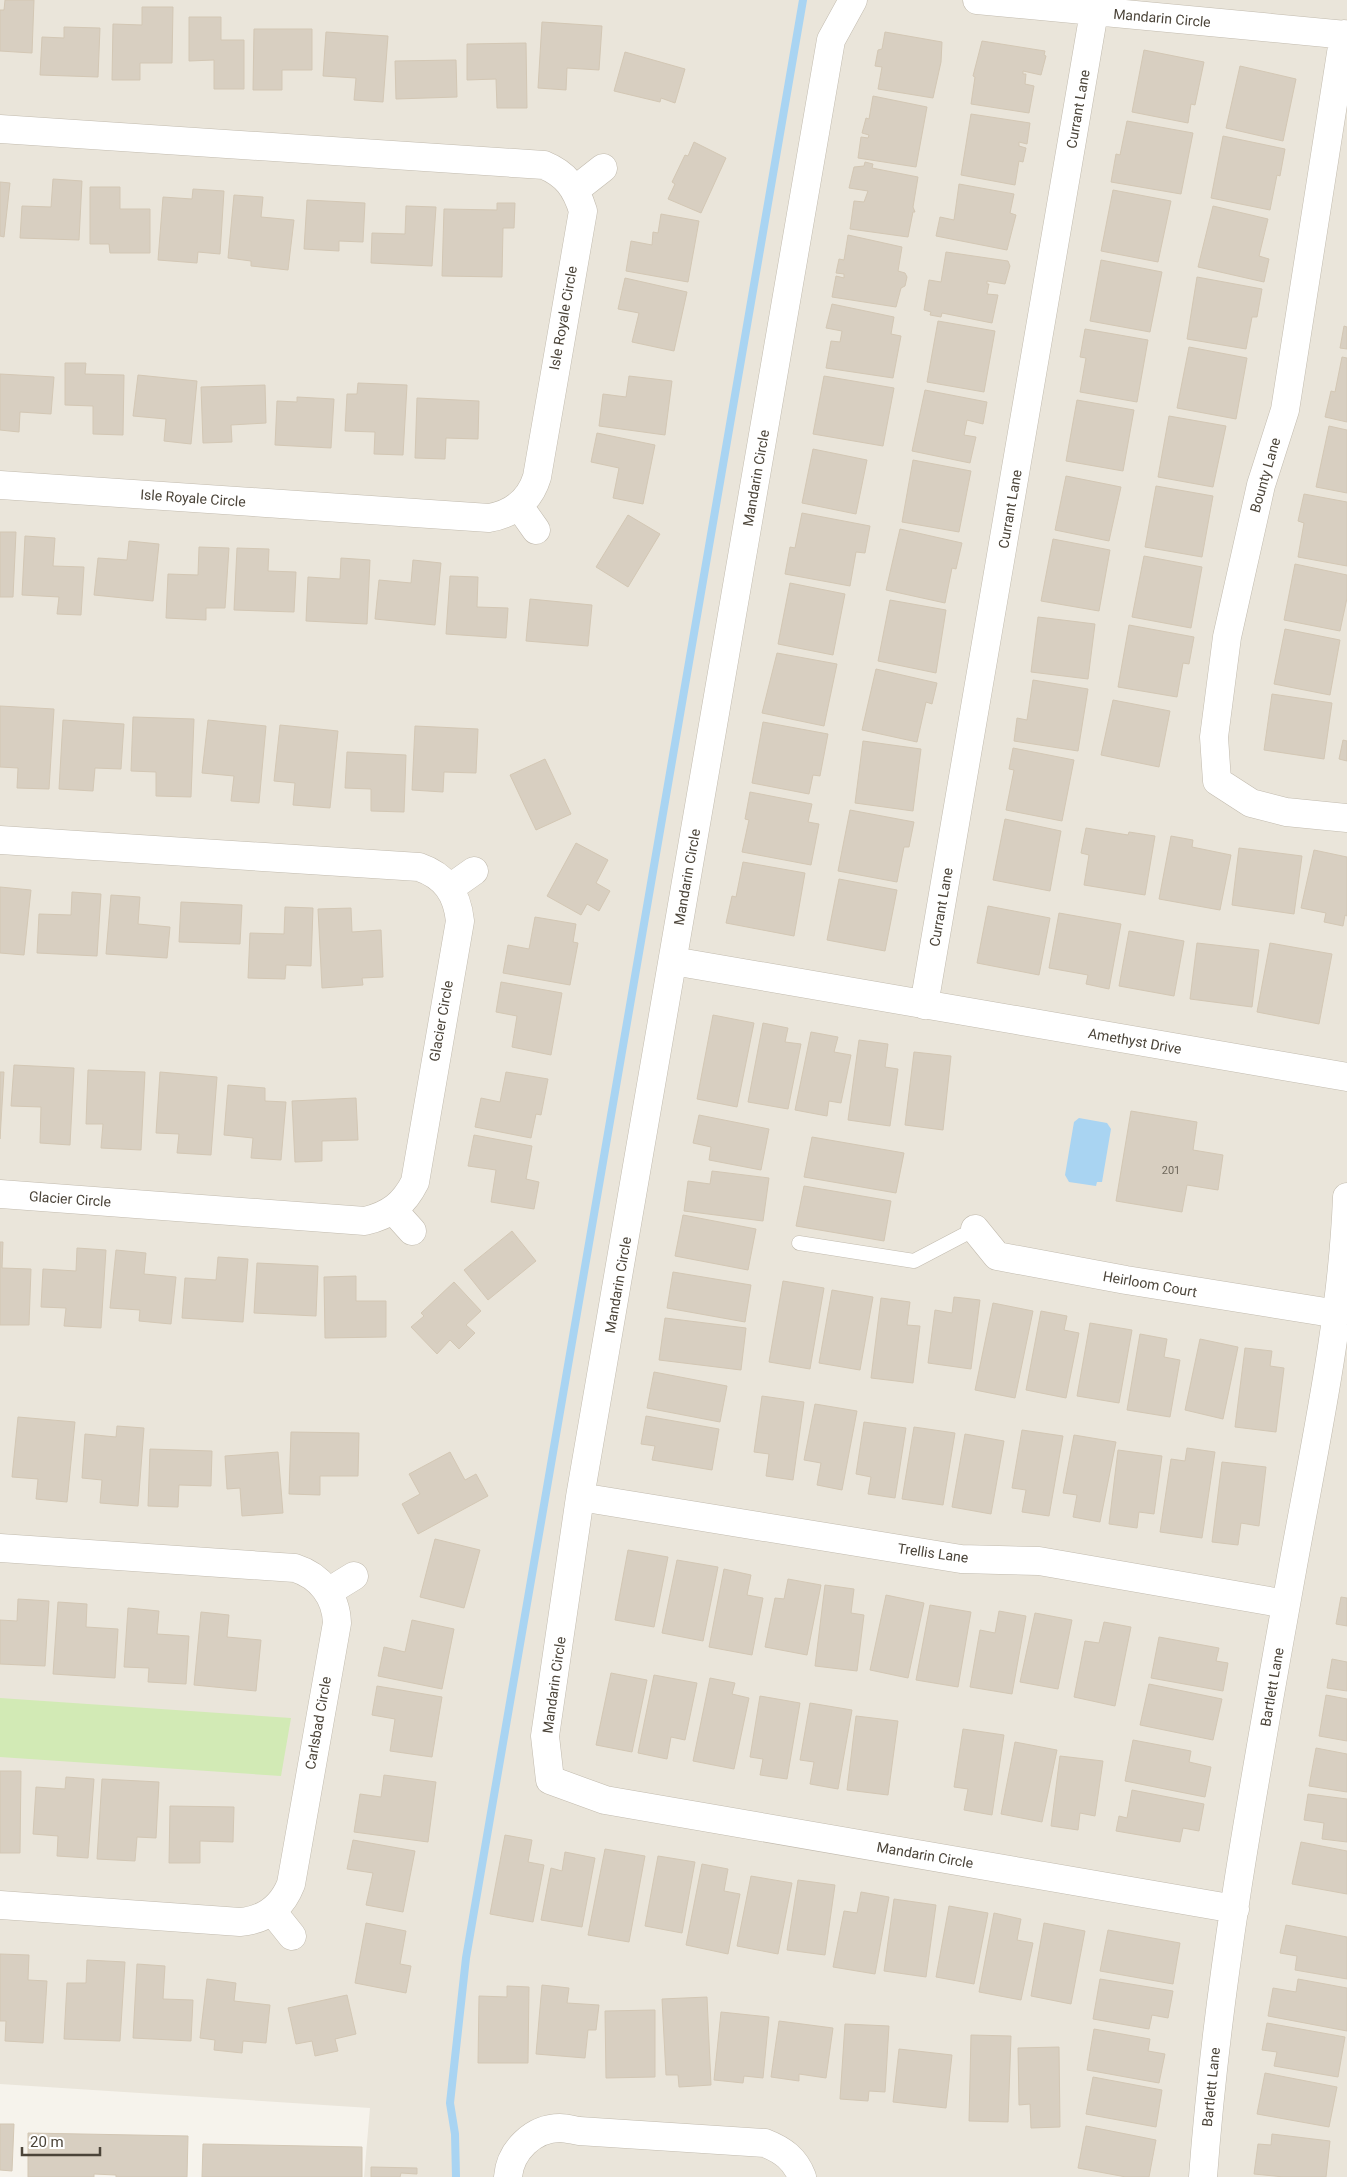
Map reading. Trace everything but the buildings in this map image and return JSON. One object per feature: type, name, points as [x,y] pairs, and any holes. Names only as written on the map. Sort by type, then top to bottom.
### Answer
[{"type":"street","name":"Mandarin Circle","points":[[853,0],[831,40],[580,1496],[545,1736],[550,1780],[606,1800],[1235,1909]]},
{"type":"street","name":"Mandarin Circle","points":[[977,0],[1346,35]]},
{"type":"street","name":"Currant Lane","points":[[924,1005],[1094,12]]},
{"type":"street","name":"Bounty Lane","points":[[1346,35],[1285,410],[1260,485],[1227,636],[1214,737],[1217,780],[1251,803],[1286,812],[1347,818]]},
{"type":"street","name":"Isle Royale Circle","points":[[0,129],[544,165],[556,170],[567,178],[575,190],[583,211],[534,488],[518,506],[498,516],[489,518],[0,485]]},
{"type":"street","points":[[575,190],[604,168]]},
{"type":"street","points":[[518,506],[536,530]]},
{"type":"street","name":"Glacier Circle","points":[[0,840],[419,866],[434,872],[450,888],[459,908],[460,921],[415,1182],[410,1192],[394,1211],[366,1221],[0,1194]]},
{"type":"street","points":[[450,888],[474,871]]},
{"type":"street","points":[[673,960],[924,1005]]},
{"type":"street","name":"Amethyst Drive","points":[[924,1005],[1347,1077]]},
{"type":"street","name":"Bartlett Lane","points":[[1203,2177],[1210,2083],[1235,1909],[1286,1604],[1338,1314],[1347,1197]]},
{"type":"street","points":[[394,1211],[412,1231]]},
{"type":"street","name":"Heirloom Court","points":[[975,1229],[998,1256],[1126,1280],[1338,1314]]},
{"type":"street","name":"Trellis Lane","points":[[580,1496],[961,1559],[1039,1561],[1286,1604]]},
{"type":"street","name":"Carlsbad Circle","points":[[0,1548],[294,1568],[312,1575],[328,1592],[334,1604],[337,1623],[291,1884],[283,1901],[272,1911],[250,1922],[240,1922],[0,1905]]},
{"type":"street","points":[[328,1592],[354,1576]]},
{"type":"street","points":[[272,1911],[292,1936]]},
{"type":"street","points":[[508,2177],[512,2158],[527,2140],[549,2129],[560,2128],[579,2131],[765,2143],[777,2148],[790,2157],[802,2177]]},
{"type":"lane","points":[[799,1243],[914,1260],[975,1229]]},
{"type":"shaded area","points":[[0,0],[1347,0],[1347,2177],[364,2177],[370,2108],[0,2084]]},
{"type":"green space","points":[[0,1698],[291,1718],[281,1776],[0,1757]]},
{"type":"water","points":[[1079,1118],[1107,1123],[1111,1129],[1102,1182],[1097,1182],[1096,1186],[1069,1182],[1065,1175],[1074,1122]]},
{"type":"waterway","points":[[456,2177],[455,2134],[450,2103],[466,1958],[803,0]]}]
